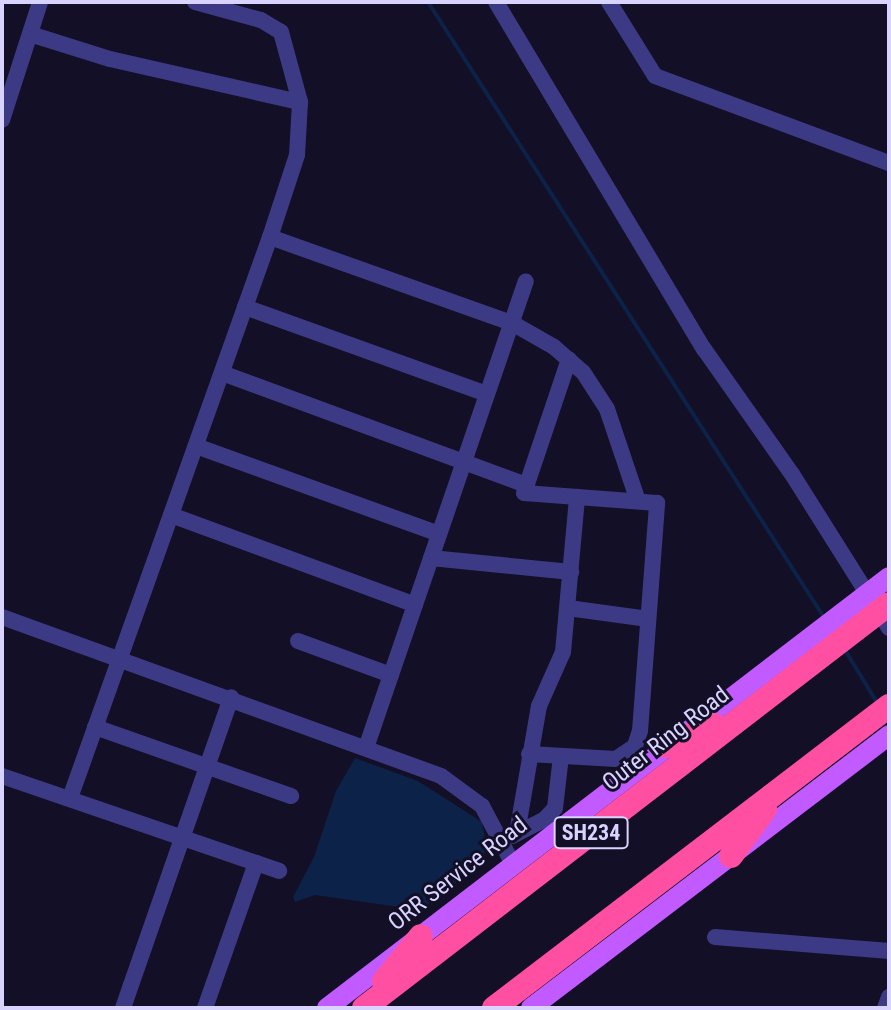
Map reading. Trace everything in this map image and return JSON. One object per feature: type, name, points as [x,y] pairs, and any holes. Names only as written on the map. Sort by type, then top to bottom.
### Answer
[{"type":"highway","name":"Outer Ring Road","points":[[364,1008],[745,713],[812,648],[889,604]]},
{"type":"highway","points":[[494,1008],[780,788],[875,735],[889,706]]},
{"type":"highway","points":[[666,746],[745,713]]},
{"type":"highway","points":[[731,856],[780,788]]},
{"type":"highway","points":[[364,1008],[421,936]]},
{"type":"main road","name":"ORR Service Road","points":[[327,1008],[666,746],[812,648],[887,579]]},
{"type":"main road","points":[[531,1008],[731,856],[875,735]]},
{"type":"street","points":[[2,120],[40,2]]},
{"type":"street","points":[[70,798],[297,155],[300,102],[281,32],[261,20],[195,2]]},
{"type":"street","points":[[496,2],[704,349],[792,474],[889,628]]},
{"type":"street","points":[[609,2],[655,76],[889,163]]},
{"type":"street","points":[[30,34],[139,66],[300,102]]},
{"type":"street","points":[[270,237],[512,323],[569,359],[607,409],[638,501]]},
{"type":"street","points":[[367,745],[526,281]]},
{"type":"street","points":[[245,307],[487,394]]},
{"type":"street","points":[[529,754],[616,759],[635,746],[648,619],[657,503],[524,493],[569,359]]},
{"type":"street","points":[[222,373],[527,485]]},
{"type":"street","points":[[196,446],[439,534]]},
{"type":"street","points":[[513,864],[510,836],[529,754],[544,691],[563,652],[577,497]]},
{"type":"street","points":[[171,515],[415,605]]},
{"type":"street","points":[[431,558],[571,572]]},
{"type":"street","points":[[568,608],[648,619]]},
{"type":"street","points":[[2,617],[367,745],[455,784],[482,806],[510,836]]},
{"type":"street","points":[[298,641],[391,675]]},
{"type":"street","points":[[123,1008],[231,697]]},
{"type":"street","points":[[95,727],[291,796]]},
{"type":"street","points":[[510,836],[544,820],[555,808],[561,756]]},
{"type":"street","points":[[2,776],[279,871]]},
{"type":"street","points":[[205,1008],[256,863]]},
{"type":"street","points":[[715,937],[889,951]]},
{"type":"street","points":[[885,1008],[889,997]]},
{"type":"water","points":[[355,758],[418,781],[482,822],[487,850],[453,886],[426,906],[413,909],[315,895],[295,902],[293,897],[314,857],[336,791]]},
{"type":"waterway","points":[[428,2],[825,619]]},
{"type":"waterway","points":[[845,650],[878,704]]}]
